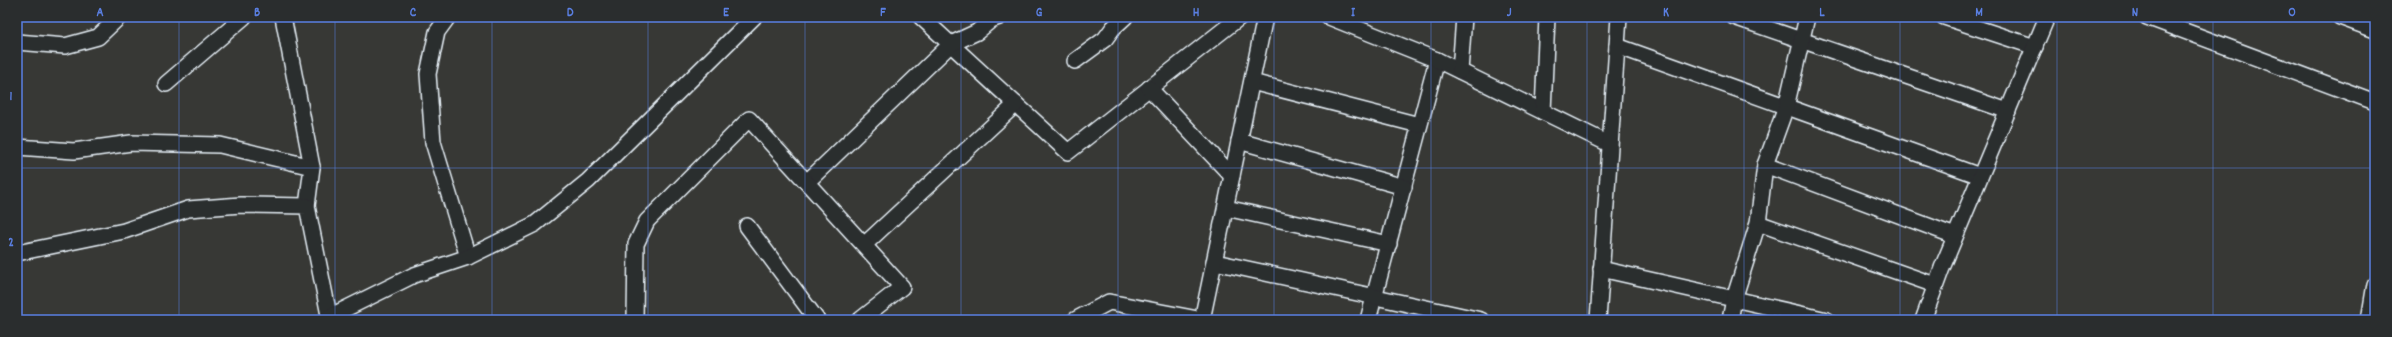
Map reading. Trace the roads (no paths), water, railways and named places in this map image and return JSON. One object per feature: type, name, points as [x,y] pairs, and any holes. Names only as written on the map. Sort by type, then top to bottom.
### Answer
[{"type":"street","points":[[17,42],[65,46],[98,37],[119,17]]},
{"type":"street","points":[[166,84],[244,17]]},
{"type":"street","points":[[284,17],[312,167],[307,206],[330,318],[414,275],[468,257],[535,224],[588,181],[754,17]]},
{"type":"street","points":[[448,17],[437,32],[428,74],[433,142],[468,257]]},
{"type":"street","points":[[921,17],[1068,152],[1240,17]]},
{"type":"street","points":[[807,182],[951,44],[977,32],[991,20],[999,17]]},
{"type":"street","points":[[1075,61],[1105,40],[1113,28],[1125,17]]},
{"type":"street","points":[[1075,320],[1109,302],[1202,320],[1265,17]]},
{"type":"street","points":[[1329,17],[1437,60],[1610,144]]},
{"type":"street","points":[[1460,71],[1464,17]]},
{"type":"street","points":[[1543,112],[1547,17]]},
{"type":"street","points":[[1598,320],[1619,17]]},
{"type":"street","points":[[1734,17],[2008,111]]},
{"type":"street","points":[[1730,320],[1734,299],[1758,223],[1765,165],[1786,107],[1807,17]]},
{"type":"street","points":[[1944,17],[2034,47]]},
{"type":"street","points":[[1923,320],[1935,285],[1955,236],[2047,17]]},
{"type":"street","points":[[2147,17],[2375,102]]},
{"type":"street","points":[[2340,17],[2375,30]]},
{"type":"street","points":[[1617,46],[1980,176]]},
{"type":"street","points":[[1368,320],[1437,60]]},
{"type":"street","points":[[1252,82],[1419,125]]},
{"type":"street","points":[[1149,88],[1232,176]]},
{"type":"street","points":[[864,245],[1016,104]]},
{"type":"street","points":[[635,320],[636,244],[647,221],[749,119],[902,287],[860,320]]},
{"type":"street","points":[[1239,141],[1404,187]]},
{"type":"street","points":[[17,147],[74,151],[131,143],[220,145],[312,167]]},
{"type":"street","points":[[1765,165],[1955,236]]},
{"type":"street","points":[[17,253],[124,231],[188,209],[241,205],[307,206]]},
{"type":"street","points":[[1226,208],[1389,244]]},
{"type":"street","points":[[1758,223],[1935,285]]},
{"type":"street","points":[[747,226],[817,320]]},
{"type":"street","points":[[1215,262],[1481,320]]},
{"type":"street","points":[[1602,269],[1827,320]]},
{"type":"street","points":[[2371,311],[2375,284]]}]
